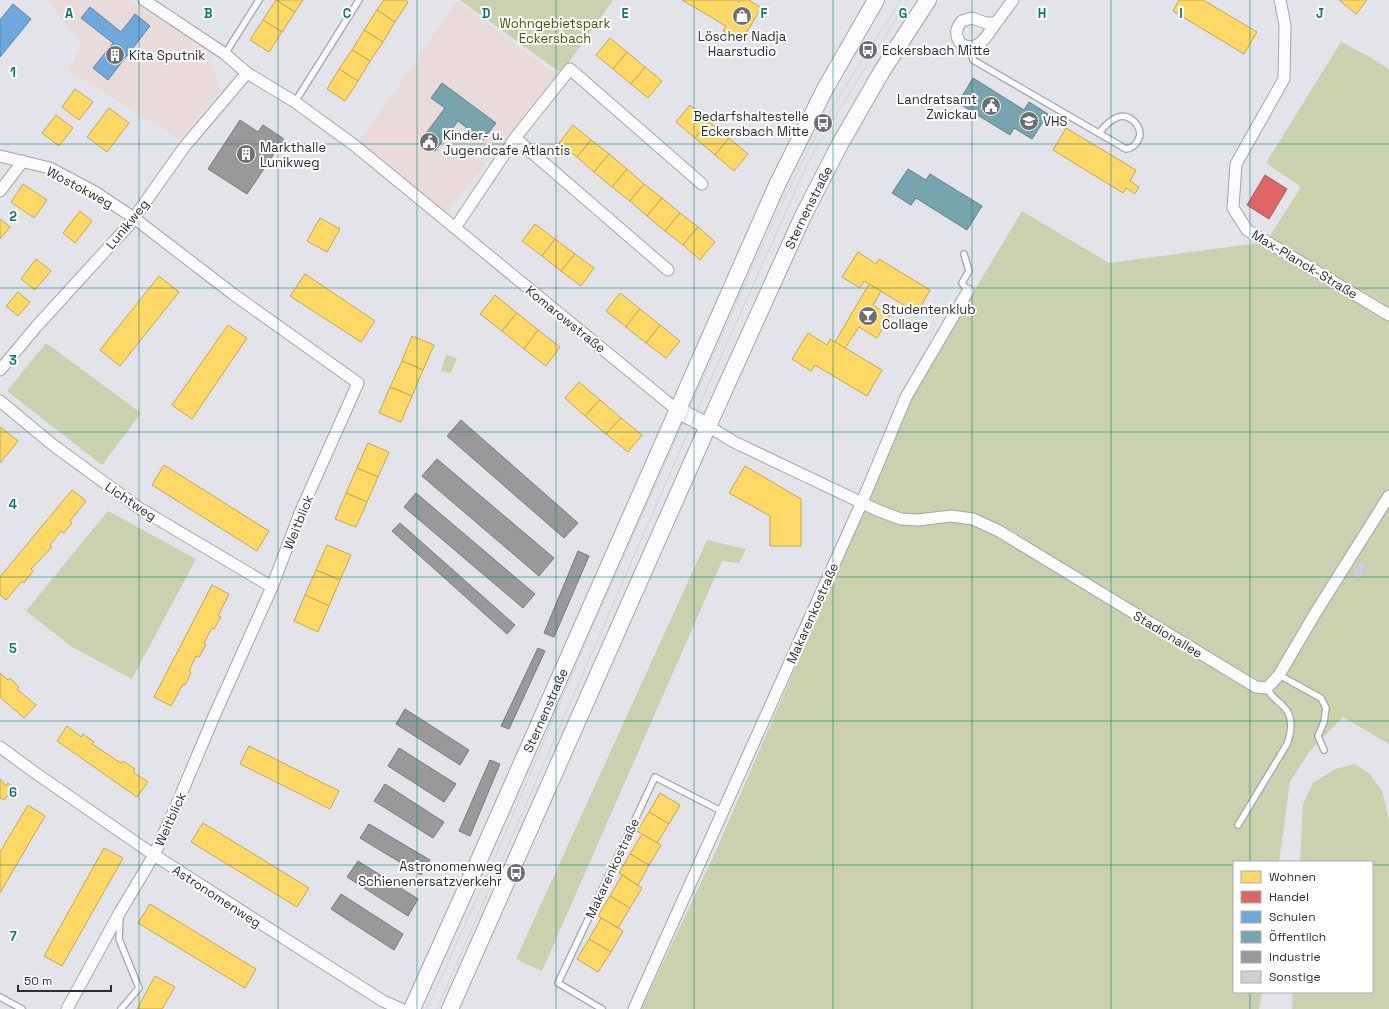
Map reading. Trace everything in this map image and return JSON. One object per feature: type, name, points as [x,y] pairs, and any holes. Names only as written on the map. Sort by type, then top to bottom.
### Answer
[{"type":"street","name":"Komarowstraße","points":[[144,0],[225,54],[247,73],[295,102],[354,145],[676,410]]},
{"type":"street","name":"Sternenstraße","points":[[412,1009],[676,410],[777,185],[825,89],[876,0]]},
{"type":"street","name":"Sternenstraße","points":[[450,1009],[708,426],[803,216],[833,157],[882,71],[928,0]]},
{"type":"street","points":[[996,23],[972,18],[962,21],[956,30],[956,35],[961,44],[971,48],[982,43],[1013,0]]},
{"type":"street","name":"Max-Planck-Straße","points":[[1280,0],[1285,25],[1284,80],[1236,164],[1233,208],[1247,230],[1389,315]]},
{"type":"street","points":[[455,228],[514,138],[570,69],[702,184]]},
{"type":"street","name":"Lunikweg","points":[[0,370],[36,327],[134,218],[185,146],[247,73]]},
{"type":"street","points":[[514,138],[668,270]]},
{"type":"street","name":"Wostokweg","points":[[0,156],[50,168],[95,192],[134,218]]},
{"type":"street","points":[[0,191],[23,161]]},
{"type":"street","name":"Weitblick","points":[[67,1009],[120,912],[154,855],[272,587],[300,514],[358,383],[233,294],[134,218]]},
{"type":"street","name":"Makarenkostraße","points":[[634,1009],[862,502],[906,398],[968,291]]},
{"type":"street","name":"Lichtweg","points":[[0,401],[53,445],[139,508],[272,587]]},
{"type":"street","points":[[676,410],[708,426],[734,442],[862,502]]},
{"type":"street","points":[[1267,688],[1279,675],[1316,612],[1389,496]]},
{"type":"street","name":"Stadionallee","points":[[862,502],[901,519],[918,520],[951,516],[973,519],[999,531],[1256,687],[1267,688]]},
{"type":"street","name":"Astronomenweg","points":[[0,747],[154,855],[383,1001],[401,1009]]},
{"type":"lane","points":[[225,54],[259,0]]},
{"type":"lane","points":[[295,102],[359,0]]},
{"type":"lane","points":[[971,48],[973,60],[1126,149],[1130,149],[1135,145],[1140,135],[1138,126],[1134,121],[1126,117],[1116,118],[1099,133]]},
{"type":"lane","name":"Makarenkostraße","points":[[964,254],[969,271],[962,283],[968,291]]},
{"type":"lane","points":[[1279,675],[1321,698],[1326,708],[1324,722],[1318,736],[1324,750]]},
{"type":"lane","points":[[1238,825],[1287,744],[1290,736],[1291,726],[1289,716],[1285,708],[1276,701],[1267,688]]},
{"type":"lane","name":"Makarenkostraße","points":[[602,1009],[558,983],[655,776],[723,812]]},
{"type":"lane","name":"Weitblick","points":[[120,912],[119,939],[139,988],[121,1009]]},
{"type":"lane","points":[[0,997],[22,1009]]},
{"type":"shaded area","points":[[43,0],[129,0],[206,47],[220,91],[179,139],[68,70],[82,45],[50,4]]},
{"type":"shaded area","points":[[457,1],[557,75],[446,213],[358,144]]},
{"type":"green space","name":"Wohngebietspark Eckersbach","points":[[460,0],[613,0],[561,73]]},
{"type":"green space","points":[[1341,42],[1389,69],[1389,744],[1343,717],[1309,752],[1290,782],[1279,861],[1233,861],[1233,993],[1262,993],[1259,1009],[641,1009],[714,855],[918,385],[1022,211],[1109,263],[1266,242],[1301,187],[1266,163]]},
{"type":"green space","points":[[46,343],[141,413],[102,465],[7,391]]},
{"type":"green space","points":[[446,355],[457,358],[451,373],[441,371]]},
{"type":"green space","points":[[108,511],[196,559],[132,679],[72,647],[26,611]]},
{"type":"green space","points":[[707,540],[746,549],[739,563],[722,561],[542,971],[516,959]]},
{"type":"green space","points":[[1355,764],[1370,774],[1382,791],[1389,820],[1389,1009],[1292,1009],[1293,993],[1373,993],[1373,861],[1300,861],[1303,804],[1313,783],[1335,769]]},
{"type":"building: Wohnen","points":[[276,0],[303,0],[295,12]]},
{"type":"building: Wohnen","points":[[276,0],[295,12],[282,32],[263,20]]},
{"type":"building: Wohnen","points":[[384,0],[405,0],[408,2],[395,22],[377,10]]},
{"type":"building: Wohnen","points":[[682,0],[736,0],[739,2],[740,0],[749,0],[761,8],[741,42],[723,31],[726,26]]},
{"type":"building: Wohnen","points":[[1179,0],[1203,0],[1257,32],[1244,54],[1173,11]]},
{"type":"building: Wohnen","points":[[1339,0],[1367,0],[1356,14]]},
{"type":"building: Wohnen","points":[[377,10],[395,22],[383,42],[364,30]]},
{"type":"building: Wohnen","points":[[263,20],[282,32],[269,52],[250,40]]},
{"type":"building: Wohnen","points":[[364,30],[383,42],[370,61],[352,50]]},
{"type":"building: Wohnen","points":[[610,38],[627,52],[613,69],[596,55]]},
{"type":"building: Wohnen","points":[[352,50],[370,61],[358,81],[339,69]]},
{"type":"building: Wohnen","points":[[627,52],[645,67],[631,84],[613,69]]},
{"type":"building: Wohnen","points":[[645,67],[662,81],[648,98],[631,84]]},
{"type":"building: Wohnen","points":[[339,69],[358,81],[345,101],[327,89]]},
{"type":"building: Wohnen","points":[[75,89],[93,102],[79,120],[62,107]]},
{"type":"building: Wohnen","points":[[690,105],[709,122],[695,138],[676,122]]},
{"type":"building: Wohnen","points":[[109,108],[129,123],[107,152],[87,137]]},
{"type":"building: Wohnen","points":[[56,115],[73,128],[59,146],[42,133]]},
{"type":"building: Wohnen","points":[[709,122],[729,138],[715,155],[695,138]]},
{"type":"building: Wohnen","points":[[573,125],[591,140],[577,157],[559,143]]},
{"type":"building: Wohnen","points":[[1066,128],[1136,170],[1130,181],[1139,187],[1135,194],[1126,188],[1123,193],[1053,150]]},
{"type":"building: Wohnen","points":[[729,138],[748,154],[734,171],[715,155]]},
{"type":"building: Wohnen","points":[[591,140],[609,154],[594,172],[577,157]]},
{"type":"building: Wohnen","points":[[609,154],[627,169],[612,187],[594,172]]},
{"type":"building: Wohnen","points":[[627,169],[644,184],[630,201],[612,187]]},
{"type":"building: Wohnen","points":[[23,184],[47,200],[34,218],[11,202]]},
{"type":"building: Wohnen","points":[[644,184],[662,198],[647,216],[630,201]]},
{"type":"building: Wohnen","points":[[662,198],[680,213],[665,231],[647,216]]},
{"type":"building: Wohnen","points":[[80,211],[92,221],[75,243],[63,233]]},
{"type":"building: Wohnen","points":[[680,213],[698,227],[683,245],[665,231]]},
{"type":"building: Wohnen","points":[[320,218],[340,229],[327,252],[307,241]]},
{"type":"building: Wohnen","points":[[0,219],[10,227],[0,239]]},
{"type":"building: Wohnen","points":[[535,224],[555,239],[542,256],[522,241]]},
{"type":"building: Wohnen","points":[[698,227],[715,242],[700,260],[683,245]]},
{"type":"building: Wohnen","points":[[555,239],[575,254],[561,271],[542,256]]},
{"type":"building: Wohnen","points":[[858,252],[876,264],[879,259],[930,290],[917,313],[864,281],[860,288],[842,277]]},
{"type":"building: Wohnen","points":[[575,254],[594,268],[581,286],[561,271]]},
{"type":"building: Wohnen","points":[[36,259],[51,271],[35,290],[21,279]]},
{"type":"building: Wohnen","points":[[305,274],[375,321],[361,342],[290,296]]},
{"type":"building: Wohnen","points":[[159,276],[179,292],[120,366],[100,350]]},
{"type":"building: Wohnen","points":[[869,284],[881,291],[873,305],[890,316],[877,338],[859,327],[845,348],[835,342]]},
{"type":"building: Wohnen","points":[[18,292],[30,302],[18,316],[6,306]]},
{"type":"building: Wohnen","points":[[620,293],[640,309],[626,327],[606,311]]},
{"type":"building: Wohnen","points":[[495,295],[517,313],[502,331],[480,314]]},
{"type":"building: Wohnen","points":[[640,309],[660,325],[646,343],[626,327]]},
{"type":"building: Wohnen","points":[[517,313],[538,330],[524,349],[502,331]]},
{"type":"building: Wohnen","points":[[228,325],[247,338],[192,419],[172,405]]},
{"type":"building: Wohnen","points":[[660,325],[680,341],[666,358],[646,343]]},
{"type":"building: Wohnen","points":[[538,330],[560,347],[546,366],[524,349]]},
{"type":"building: Wohnen","points":[[808,333],[827,345],[830,339],[882,370],[867,396],[815,365],[811,371],[792,359]]},
{"type":"building: Wohnen","points":[[412,336],[434,345],[423,370],[402,361]]},
{"type":"building: Wohnen","points":[[402,361],[423,370],[412,396],[390,387]]},
{"type":"building: Wohnen","points":[[579,382],[600,400],[585,416],[565,398]]},
{"type":"building: Wohnen","points":[[390,387],[412,396],[401,422],[379,413]]},
{"type":"building: Wohnen","points":[[600,400],[621,418],[606,434],[585,416]]},
{"type":"building: Wohnen","points":[[621,418],[642,435],[628,452],[606,434]]},
{"type":"building: Wohnen","points":[[0,427],[18,441],[0,463]]},
{"type":"building: Wohnen","points":[[368,443],[389,452],[378,477],[357,468]]},
{"type":"building: Wohnen","points":[[164,465],[269,531],[257,551],[152,485]]},
{"type":"building: Wohnen","points":[[745,466],[801,499],[801,546],[770,546],[770,516],[729,493]]},
{"type":"building: Wohnen","points":[[357,468],[378,477],[367,502],[346,493]]},
{"type":"building: Wohnen","points":[[72,490],[86,501],[70,521],[72,523],[64,533],[61,531],[50,545],[52,547],[31,569],[33,571],[24,583],[22,581],[6,600],[0,595],[0,577]]},
{"type":"building: Wohnen","points":[[346,493],[367,502],[356,527],[335,519]]},
{"type":"building: Wohnen","points":[[327,545],[351,555],[340,580],[316,570]]},
{"type":"building: Wohnen","points":[[316,570],[340,580],[329,606],[305,595]]},
{"type":"building: Wohnen","points":[[212,585],[229,594],[218,616],[221,617],[214,629],[212,628],[199,657],[196,656],[189,671],[191,673],[185,685],[183,684],[171,706],[154,697]]},
{"type":"building: Wohnen","points":[[305,595],[329,606],[318,632],[294,621]]},
{"type":"building: Wohnen","points":[[0,673],[8,680],[10,678],[19,687],[17,689],[36,705],[24,718],[0,697]]},
{"type":"building: Wohnen","points":[[67,726],[81,737],[83,734],[94,742],[92,744],[121,763],[123,761],[135,769],[133,772],[148,782],[137,797],[57,741]]},
{"type":"building: Wohnen","points":[[249,746],[339,791],[330,809],[240,764]]},
{"type":"building: Wohnen","points":[[0,779],[6,786],[8,783],[14,788],[4,800],[1,798],[0,799]]},
{"type":"building: Wohnen","points":[[660,793],[680,805],[669,824],[649,812]]},
{"type":"building: Wohnen","points":[[28,805],[45,816],[0,893],[0,852]]},
{"type":"building: Wohnen","points":[[649,812],[669,824],[657,843],[637,831]]},
{"type":"building: Wohnen","points":[[203,823],[309,888],[297,907],[191,842]]},
{"type":"building: Wohnen","points":[[642,834],[661,845],[649,865],[630,854]]},
{"type":"building: Wohnen","points":[[104,848],[123,858],[62,966],[44,956]]},
{"type":"building: Wohnen","points":[[630,854],[649,865],[638,885],[619,873]]},
{"type":"building: Wohnen","points":[[622,875],[642,888],[630,908],[610,896]]},
{"type":"building: Wohnen","points":[[610,896],[630,908],[618,928],[598,916]]},
{"type":"building: Wohnen","points":[[150,904],[256,969],[245,988],[138,923]]},
{"type":"building: Wohnen","points":[[601,918],[623,931],[611,952],[589,939]]},
{"type":"building: Wohnen","points":[[589,939],[611,952],[598,972],[577,959]]},
{"type":"building: Wohnen","points":[[155,976],[175,987],[162,1009],[137,1009]]},
{"type":"building: Handel","points":[[1265,175],[1287,189],[1269,219],[1247,205]]},
{"type":"building: Schulen","points":[[13,4],[31,19],[0,57],[0,20]]},
{"type":"building: Schulen","name":"Kita Sputnik","points":[[90,7],[121,32],[135,14],[150,26],[108,80],[93,68],[113,43],[81,18]]},
{"type":"building: Öffentlich","name":"Landratsamt Zwickau","points":[[973,78],[1024,110],[1029,102],[1048,114],[1032,139],[1014,128],[1010,135],[958,103]]},
{"type":"building: Öffentlich","points":[[442,83],[496,123],[483,140],[458,121],[435,151],[421,140],[445,108],[431,98]]},
{"type":"building: Öffentlich","points":[[908,169],[926,180],[930,174],[982,206],[967,230],[916,198],[911,205],[892,193]]},
{"type":"building: Industrie","name":"Markthalle Lunikweg","points":[[240,120],[258,132],[263,125],[284,139],[247,194],[208,169]]},
{"type":"building: Industrie","points":[[461,420],[578,523],[564,538],[447,436]]},
{"type":"building: Industrie","points":[[437,459],[554,558],[539,576],[422,476]]},
{"type":"building: Industrie","points":[[416,493],[535,594],[523,608],[404,507]]},
{"type":"building: Industrie","points":[[400,523],[515,625],[507,634],[392,531]]},
{"type":"building: Industrie","points":[[578,551],[589,556],[554,637],[544,633]]},
{"type":"building: Industrie","points":[[538,648],[545,651],[509,729],[501,726]]},
{"type":"building: Industrie","points":[[405,709],[469,750],[460,765],[396,724]]},
{"type":"building: Industrie","points":[[399,748],[456,784],[444,802],[388,766]]},
{"type":"building: Industrie","points":[[490,760],[500,764],[470,836],[459,831]]},
{"type":"building: Industrie","points":[[385,784],[444,822],[433,838],[374,801]]},
{"type":"building: Industrie","points":[[369,824],[430,860],[421,875],[360,838]]},
{"type":"building: Industrie","points":[[358,861],[418,899],[408,916],[347,877]]},
{"type":"building: Industrie","points":[[341,894],[403,934],[394,950],[331,909]]},
{"type":"building: Sonstige","points":[[1360,561],[1368,566],[1360,580],[1352,575]]},
{"type":"tram line","points":[[427,1009],[491,867],[587,639],[762,246],[805,156],[823,123],[901,0]]},
{"type":"tram line","points":[[437,1009],[715,370],[810,158],[908,0]]},
{"type":"place","name":"Löscher Nadja Haarstudio","points":[[742,16]]},
{"type":"place","name":"Eckersbach Mitte","points":[[868,50]]},
{"type":"place","name":"Kita Sputnik","points":[[115,55]]},
{"type":"place","name":"Landratsamt Zwickau","points":[[991,106]]},
{"type":"place","name":"VHS","points":[[1029,121]]},
{"type":"place","name":"Bedarfshaltestelle Eckersbach Mitte","points":[[823,123]]},
{"type":"place","name":"Kinder- u. Jugendcafe Atlantis","points":[[429,142]]},
{"type":"place","name":"Markthalle Lunikweg","points":[[246,154]]},
{"type":"place","name":"Studentenklub Collage","points":[[868,316]]},
{"type":"place","name":"Astronomenweg Schienenersatzverkehr","points":[[516,873]]}]
